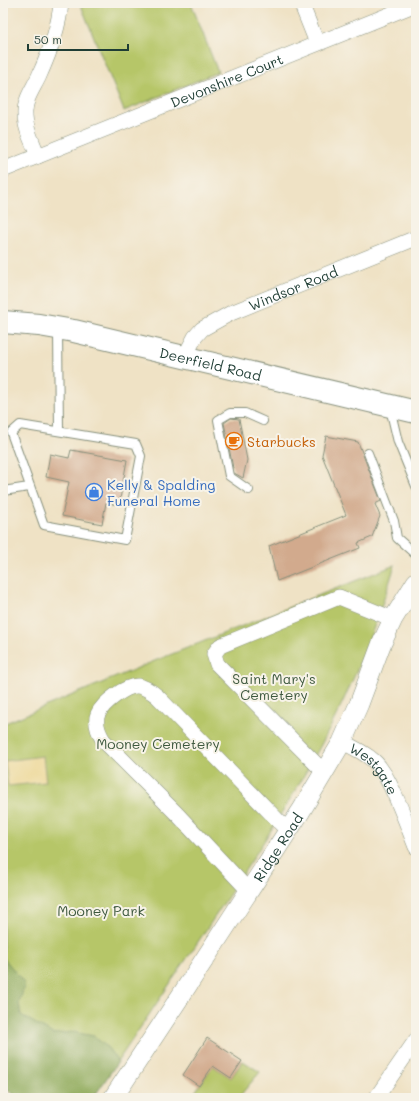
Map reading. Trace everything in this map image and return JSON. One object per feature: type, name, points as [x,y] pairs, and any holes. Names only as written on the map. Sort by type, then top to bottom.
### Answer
[{"type":"main road","name":"Deerfield Road","points":[[3,322],[58,328],[185,356],[416,412]]},
{"type":"street","points":[[38,156],[26,122],[25,104],[52,43],[61,11],[61,3]]},
{"type":"street","points":[[301,3],[317,43]]},
{"type":"street","name":"Devonshire Court","points":[[3,170],[416,4]]},
{"type":"street","name":"Windsor Road","points":[[185,356],[195,337],[202,329],[231,313],[416,238]]},
{"type":"street","name":"Ridge Road","points":[[113,1098],[288,831],[342,742],[393,619],[416,582]]},
{"type":"street","points":[[324,772],[217,664],[214,654],[220,646],[340,597],[393,619]]},
{"type":"street","points":[[249,891],[177,814],[103,740],[98,732],[98,713],[116,695],[127,687],[138,686],[147,689],[157,696],[288,831]]},
{"type":"street","name":"Westgate","points":[[342,742],[374,761],[386,775],[416,847]]},
{"type":"street","points":[[376,1098],[416,1040]]},
{"type":"lane","points":[[58,328],[59,431]]},
{"type":"lane","points":[[390,405],[402,442],[405,458],[413,473],[416,486]]},
{"type":"lane","points":[[249,490],[229,476],[218,420],[230,413],[245,413],[263,421]]},
{"type":"lane","points":[[20,425],[136,444],[141,456],[126,540],[44,525],[29,487],[11,434],[20,425]]},
{"type":"lane","points":[[368,453],[394,521],[397,538],[416,555]]},
{"type":"lane","points":[[405,458],[414,459]]},
{"type":"lane","points":[[3,491],[29,487]]},
{"type":"green space","points":[[80,3],[191,3],[218,72],[124,111]]},
{"type":"green space","points":[[395,565],[357,671],[320,747],[268,835],[93,1098],[19,1098],[3,1087],[3,724],[157,660]]},
{"type":"green space","points":[[3,957],[25,984],[19,1003],[21,1015],[53,1034],[73,1032],[94,1036],[108,1048],[118,1062],[93,1098],[19,1098],[3,1087]]},
{"type":"green space","points":[[243,1061],[260,1072],[238,1098],[205,1098],[195,1092],[213,1066],[231,1078]]},
{"type":"sand","points":[[43,756],[46,782],[8,786],[5,761]]},
{"type":"building","name":"Starbucks","points":[[231,418],[239,419],[247,460],[243,478],[234,473],[224,423]]},
{"type":"building","points":[[326,436],[358,442],[381,501],[375,504],[380,516],[372,537],[358,543],[360,548],[277,581],[269,546],[346,515],[322,455]]},
{"type":"building","name":"Kelly & Spalding Funeral Home","points":[[71,450],[127,460],[119,505],[106,503],[102,524],[62,516],[69,482],[46,477],[50,454],[69,458]]},
{"type":"building","points":[[207,1038],[242,1061],[231,1078],[213,1066],[199,1086],[183,1075]]},
{"type":"place","name":"Starbucks","points":[[234,441]]},
{"type":"place","name":"Kelly & Spalding Funeral Home","points":[[94,492]]},
{"type":"park label","name":"Saint Mary's Cemetery","points":[[274,686]]},
{"type":"park label","name":"Mooney Cemetery","points":[[158,743]]},
{"type":"park label","name":"Mooney Park","points":[[101,910]]}]
